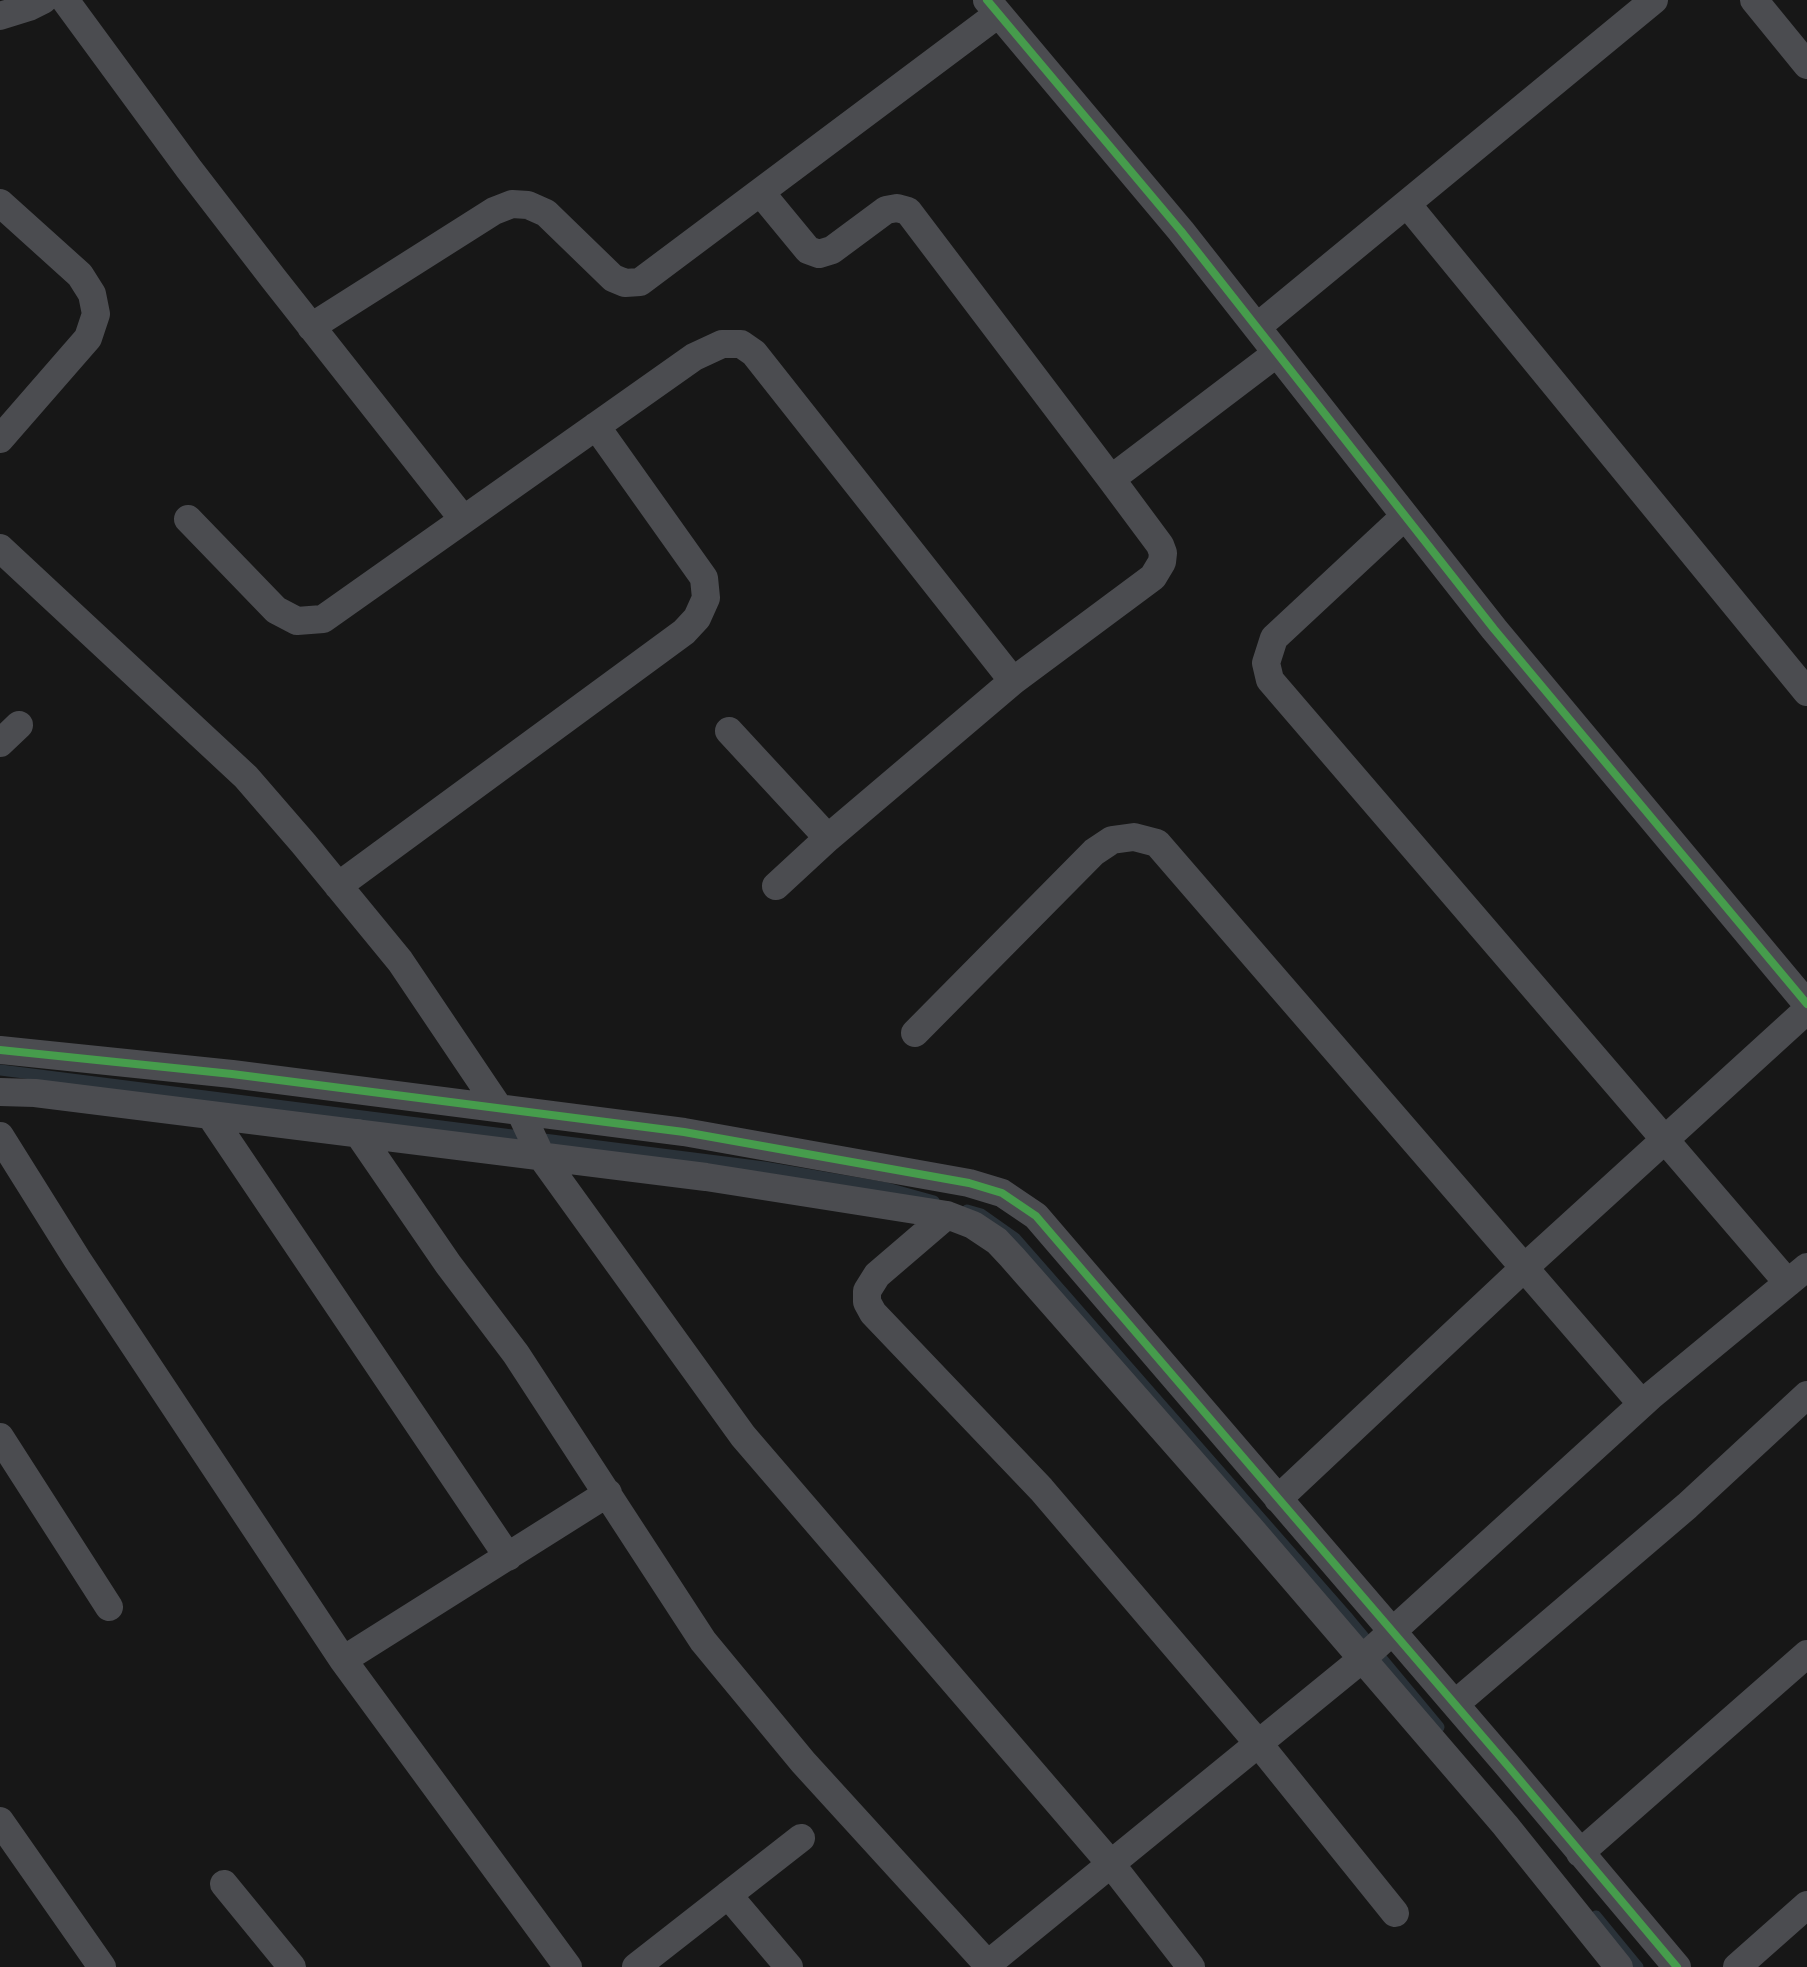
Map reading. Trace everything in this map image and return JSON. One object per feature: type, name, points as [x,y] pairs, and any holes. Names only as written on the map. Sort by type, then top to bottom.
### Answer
[{"type":"street","points":[[0,16],[29,7],[43,0]]},
{"type":"street","points":[[65,0],[195,176],[311,327],[463,519]]},
{"type":"street","points":[[1257,327],[1654,0]]},
{"type":"street","points":[[1754,0],[1805,59]]},
{"type":"street","points":[[311,327],[494,211],[512,204],[528,205],[546,213],[601,268],[614,278],[625,283],[640,282],[762,192],[993,7],[1181,231],[1494,629],[1807,1004]]},
{"type":"street","points":[[762,192],[808,250],[820,254],[832,250],[886,210],[897,208],[908,211],[1111,479],[1160,545],[1163,553],[1162,562],[1153,576],[1013,681],[828,838],[776,886]]},
{"type":"street","points":[[0,203],[80,275],[92,294],[96,314],[88,338],[0,438]]},
{"type":"street","points":[[1407,204],[1807,692]]},
{"type":"street","points":[[188,519],[276,610],[297,621],[323,619],[694,357],[722,344],[741,344],[754,353],[1013,681]]},
{"type":"street","points":[[1111,479],[1277,353]]},
{"type":"street","points":[[338,886],[676,638],[697,618],[706,598],[704,578],[596,426]]},
{"type":"street","points":[[358,1134],[448,1264],[516,1354],[703,1641],[803,1762],[989,1966],[1110,1864],[1376,1646],[1642,1404],[1798,1275],[1665,1139],[1270,680],[1266,663],[1274,638],[1405,516]]},
{"type":"street","points":[[0,548],[246,777],[338,886],[400,961],[524,1129],[743,1436],[1110,1864],[1192,1967]]},
{"type":"street","points":[[729,731],[828,838]]},
{"type":"street","points":[[915,1033],[1094,852],[1112,840],[1134,837],[1157,843],[1642,1404]]},
{"type":"street","points":[[1278,1499],[1524,1268],[1807,1010]]},
{"type":"street","points":[[0,1050],[232,1074],[524,1129],[706,1177],[947,1215],[973,1225],[997,1241],[1012,1257],[1244,1520],[1376,1646],[1455,1704],[1580,1852],[1616,1947]]},
{"type":"street","points":[[0,1092],[35,1093],[358,1134],[524,1129],[684,1132],[969,1183],[1002,1193],[1036,1216],[1278,1499],[1376,1646],[1505,1825],[1616,1947],[1677,1967]]},
{"type":"street","points":[[210,1115],[508,1557]]},
{"type":"street","points":[[0,1136],[77,1259],[343,1660],[568,1967]]},
{"type":"street","points":[[947,1215],[877,1275],[867,1291],[867,1302],[874,1313],[1041,1489],[1258,1743],[1395,1912]]},
{"type":"street","points":[[1455,1704],[1687,1506],[1807,1395]]},
{"type":"street","points":[[0,1437],[9,1471],[109,1607]]},
{"type":"street","points":[[343,1660],[608,1493]]},
{"type":"street","points":[[1580,1852],[1807,1654]]},
{"type":"street","points":[[0,1821],[102,1967]]},
{"type":"street","points":[[636,1967],[801,1838]]},
{"type":"street","points":[[224,1884],[292,1967]]},
{"type":"street","points":[[728,1895],[789,1967]]},
{"type":"street","points":[[1737,1967],[1807,1905]]},
{"type":"waterway","points":[[0,1070],[764,1167],[887,1188],[934,1201]]},
{"type":"waterway","points":[[967,1210],[981,1214],[1015,1238],[1349,1619],[1439,1727]]},
{"type":"waterway","points":[[1596,1916],[1638,1967]]},
{"type":"cycle path","points":[[987,0],[1181,231],[1494,629],[1807,1004]]},
{"type":"cycle path","points":[[0,1050],[232,1074],[684,1132],[969,1183],[1002,1193],[1036,1216],[1508,1766],[1677,1967]]}]
